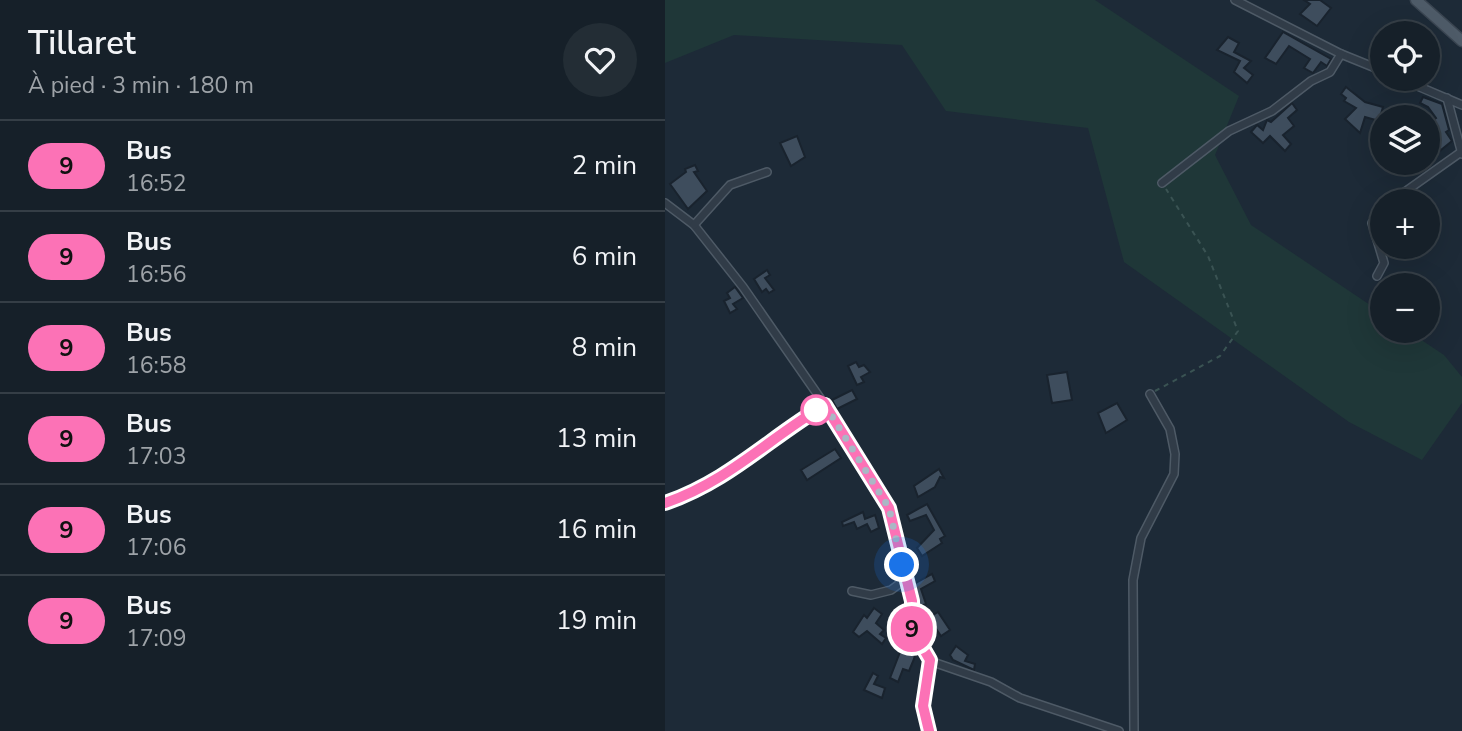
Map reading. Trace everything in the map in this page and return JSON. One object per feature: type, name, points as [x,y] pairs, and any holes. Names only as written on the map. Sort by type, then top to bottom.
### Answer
[{"type":"main road","points":[[1416,0],[1462,41]]},
{"type":"street","points":[[1235,0],[1341,54],[1370,66]]},
{"type":"street","points":[[1162,183],[1229,131],[1272,111],[1311,81],[1330,72],[1341,54]]},
{"type":"street","points":[[1430,91],[1462,105]]},
{"type":"street","points":[[1410,189],[1461,154],[1447,98]]},
{"type":"street","points":[[694,225],[730,185],[767,172]]},
{"type":"street","points":[[665,203],[694,225],[743,287],[825,405],[889,508],[912,601],[912,629],[930,660],[923,706],[929,731]]},
{"type":"street","points":[[1134,731],[1133,580],[1142,538],[1174,474],[1175,454],[1170,429],[1150,394]]},
{"type":"street","points":[[665,503],[734,470],[796,422],[825,405]]},
{"type":"street","points":[[852,591],[871,595],[891,590],[906,579]]},
{"type":"street","points":[[930,660],[991,682],[1020,698],[1119,731]]},
{"type":"path","points":[[1150,394],[1220,356],[1238,331],[1208,256],[1162,183]]},
{"type":"green space","points":[[665,0],[1095,0],[1239,96],[1215,155],[1251,225],[1370,305],[1370,343],[1426,343],[1444,355],[1462,377],[1462,403],[1422,460],[1349,422],[1124,262],[1088,128],[946,111],[902,45],[734,35],[665,63]]},
{"type":"building","points":[[1304,0],[1320,0],[1331,8],[1317,26],[1300,14],[1310,4]]},
{"type":"building","points":[[1283,32],[1331,59],[1327,66],[1321,62],[1313,73],[1304,68],[1310,59],[1289,46],[1276,64],[1265,58]]},
{"type":"building","points":[[1228,37],[1239,43],[1234,52],[1251,61],[1244,68],[1253,75],[1247,83],[1234,72],[1240,61],[1217,50]]},
{"type":"building","points":[[1346,87],[1365,102],[1376,105],[1370,105],[1370,118],[1365,117],[1360,133],[1345,119],[1356,108],[1344,101],[1346,98],[1341,94]]},
{"type":"building","points":[[1423,97],[1442,104],[1449,130],[1446,132],[1452,141],[1441,150],[1440,105],[1420,103]]},
{"type":"building","points":[[1292,103],[1297,110],[1288,118],[1294,126],[1283,135],[1291,144],[1285,151],[1270,136],[1263,143],[1251,132],[1257,125],[1263,130],[1267,120],[1271,122]]},
{"type":"building","points":[[797,136],[805,157],[791,166],[780,143]]},
{"type":"building","points":[[695,165],[698,171],[694,172],[707,191],[688,209],[670,184],[686,172],[685,169]]},
{"type":"building","points":[[767,270],[770,275],[765,278],[774,290],[769,293],[766,289],[762,292],[754,279]]},
{"type":"building","points":[[735,287],[743,298],[733,304],[737,309],[730,313],[724,301],[730,298],[727,293]]},
{"type":"building","points":[[856,362],[859,367],[864,365],[870,372],[861,377],[864,382],[857,385],[848,366]]},
{"type":"building","points":[[1067,372],[1072,400],[1052,403],[1047,375]]},
{"type":"building","points":[[852,390],[857,399],[837,409],[832,400]]},
{"type":"building","points":[[1117,403],[1127,420],[1106,433],[1098,413]]},
{"type":"building","points":[[835,449],[841,458],[807,480],[801,470]]},
{"type":"building","points":[[939,469],[944,478],[940,477],[935,487],[918,497],[914,486]]},
{"type":"building","points":[[927,504],[945,536],[940,539],[942,543],[922,556],[917,548],[934,530],[926,515],[910,521],[907,515]]},
{"type":"building","points":[[863,512],[865,519],[875,515],[879,528],[871,532],[867,524],[857,529],[854,522],[843,526],[842,522]]},
{"type":"building","points":[[932,574],[935,581],[921,589],[926,604],[918,607],[914,584]]},
{"type":"building","points":[[874,608],[882,614],[876,623],[884,630],[880,634],[886,638],[882,644],[867,631],[859,637],[853,632],[864,615],[867,618]]},
{"type":"building","points":[[938,612],[950,630],[941,636],[932,623],[926,627],[923,621]]},
{"type":"building","points":[[907,634],[912,641],[908,652],[915,655],[909,671],[903,669],[898,682],[890,678]]},
{"type":"building","points":[[956,646],[968,655],[965,661],[975,664],[974,670],[953,660],[950,655]]},
{"type":"building","points":[[873,673],[878,676],[874,684],[885,688],[882,698],[864,690]]},
{"type":"bus line","name":"9","points":[[665,503],[713,482],[744,464],[796,422],[825,405],[889,508],[912,601],[912,629],[930,660],[923,706],[929,731]]},
{"type":"route","points":[[816,410],[810,413],[825,405],[837,421],[889,508],[902,565]]}]
